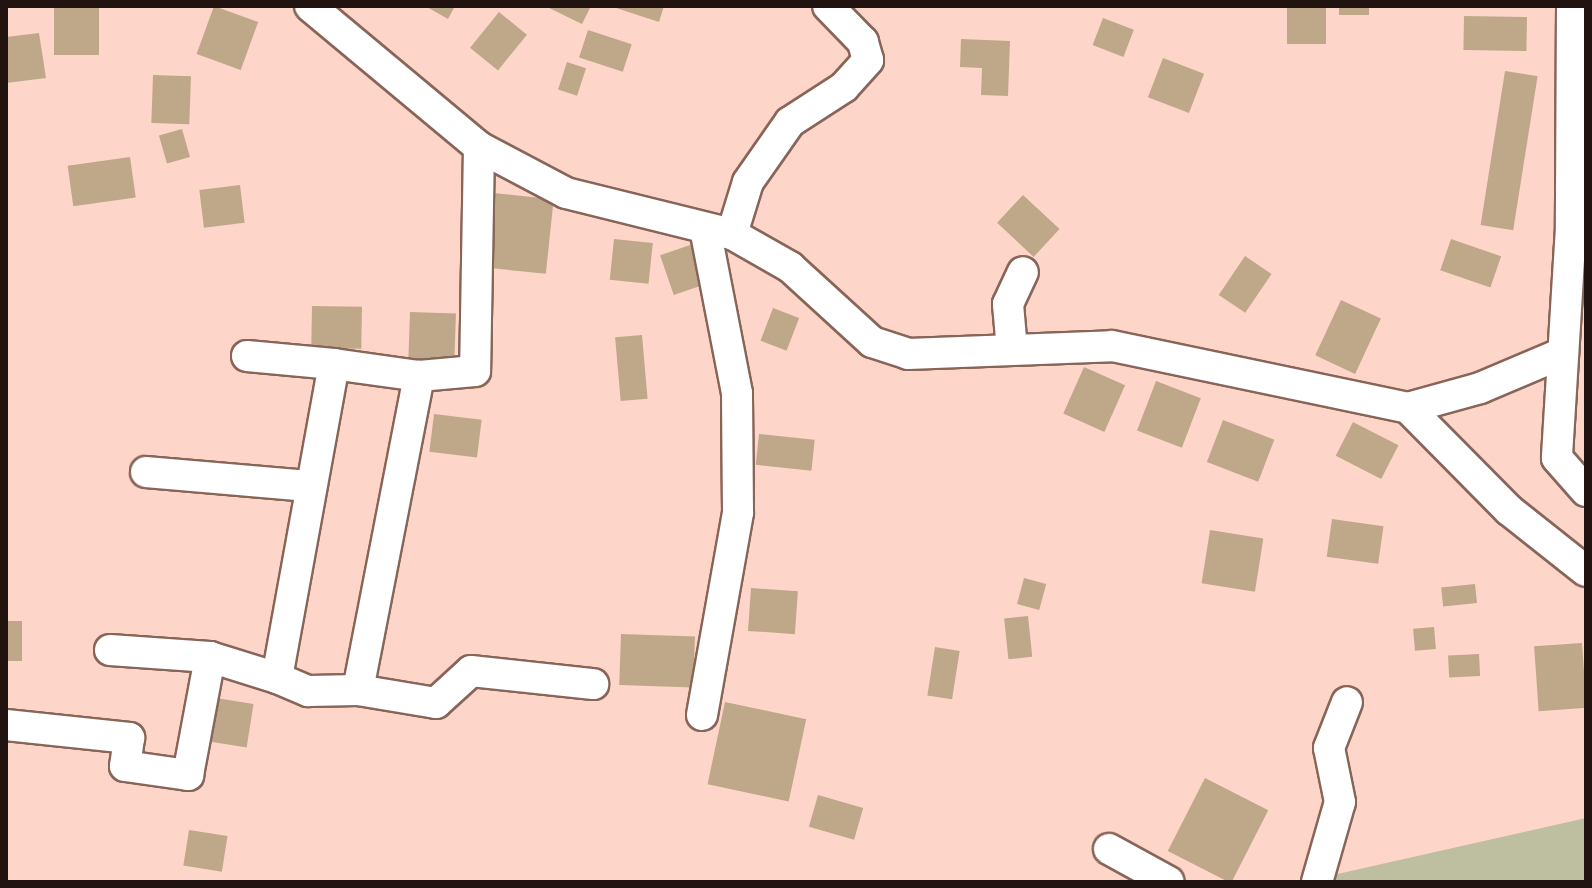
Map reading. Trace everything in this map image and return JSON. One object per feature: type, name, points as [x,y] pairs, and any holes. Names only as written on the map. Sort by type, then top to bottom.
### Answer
[{"type":"street","points":[[310,6],[479,147],[566,193],[718,231],[790,267],[872,342],[908,354],[1112,346],[1408,408],[1480,388],[1571,369]]},
{"type":"street","points":[[702,715],[738,512],[737,393],[718,231],[790,122],[844,87],[868,60],[863,42],[828,6]]},
{"type":"street","points":[[1572,6],[1577,86],[1571,227],[1571,369],[1557,458],[1586,491]]},
{"type":"street","points":[[247,356],[419,376],[475,371],[479,147]]},
{"type":"street","points":[[1012,350],[1008,304],[1023,272]]},
{"type":"street","points":[[277,678],[308,486],[334,364]]},
{"type":"street","points":[[358,690],[419,376]]},
{"type":"street","points":[[1408,408],[1509,510],[1586,571]]},
{"type":"street","points":[[146,472],[308,486]]},
{"type":"street","points":[[110,650],[210,657],[308,691],[358,690],[436,703],[471,671],[505,669],[593,684]]},
{"type":"street","points":[[6,725],[129,738],[125,766],[188,775],[210,657]]},
{"type":"street","points":[[1317,882],[1340,802],[1329,748],[1347,702]]},
{"type":"street","points":[[1109,849],[1169,882]]},
{"type":"green space","points":[[1586,818],[1586,882],[1302,882]]},
{"type":"building","points":[[54,6],[99,6],[99,55],[54,55]]},
{"type":"building","points":[[214,6],[258,22],[241,70],[197,54]]},
{"type":"building","points":[[425,6],[455,6],[448,19]]},
{"type":"building","points":[[545,6],[591,6],[582,24]]},
{"type":"building","points":[[610,6],[664,6],[659,22]]},
{"type":"building","points":[[1287,6],[1326,6],[1326,44],[1287,44]]},
{"type":"building","points":[[1339,6],[1369,6],[1369,15],[1339,15]]},
{"type":"building","points":[[499,12],[527,35],[498,70],[470,48]]},
{"type":"building","points":[[1464,16],[1527,17],[1526,51],[1463,50]]},
{"type":"building","points":[[1103,18],[1134,30],[1123,57],[1093,45]]},
{"type":"building","points":[[588,30],[632,44],[623,72],[579,58]]},
{"type":"building","points":[[39,33],[46,78],[6,83],[6,37]]},
{"type":"building","points":[[961,39],[1010,41],[1008,96],[981,95],[982,68],[960,67]]},
{"type":"building","points":[[1163,58],[1204,74],[1189,113],[1148,97]]},
{"type":"building","points":[[567,62],[586,68],[577,96],[558,90]]},
{"type":"building","points":[[1505,71],[1538,76],[1513,230],[1481,225]]},
{"type":"building","points":[[153,75],[191,76],[189,124],[151,123]]},
{"type":"building","points":[[182,129],[190,157],[167,163],[159,136]]},
{"type":"building","points":[[130,157],[136,198],[73,206],[68,166]]},
{"type":"building","points":[[240,185],[245,223],[204,228],[199,190]]},
{"type":"building","points":[[494,193],[554,199],[546,274],[486,268]]},
{"type":"building","points":[[1023,195],[1060,229],[1034,257],[997,223]]},
{"type":"building","points":[[614,239],[653,243],[649,284],[610,280]]},
{"type":"building","points":[[1451,239],[1501,256],[1490,287],[1440,270]]},
{"type":"building","points":[[696,243],[710,283],[674,295],[660,255]]},
{"type":"building","points":[[1245,256],[1272,274],[1245,313],[1219,295]]},
{"type":"building","points":[[1341,300],[1381,319],[1355,374],[1315,355]]},
{"type":"building","points":[[312,306],[362,307],[361,349],[311,348]]},
{"type":"building","points":[[773,308],[799,318],[787,351],[760,341]]},
{"type":"building","points":[[410,312],[456,314],[454,361],[408,359]]},
{"type":"building","points":[[642,335],[648,399],[621,401],[615,337]]},
{"type":"building","points":[[1084,367],[1125,385],[1104,432],[1063,414]]},
{"type":"building","points":[[1156,381],[1201,398],[1182,448],[1137,430]]},
{"type":"building","points":[[434,414],[482,420],[477,458],[429,452]]},
{"type":"building","points":[[1223,420],[1274,440],[1258,482],[1207,462]]},
{"type":"building","points":[[1353,422],[1398,445],[1381,479],[1336,456]]},
{"type":"building","points":[[759,434],[815,440],[811,471],[756,465]]},
{"type":"building","points":[[1332,519],[1383,526],[1378,564],[1327,557]]},
{"type":"building","points":[[1210,530],[1263,538],[1255,592],[1202,583]]},
{"type":"building","points":[[1024,578],[1046,584],[1039,610],[1017,604]]},
{"type":"building","points":[[1475,584],[1477,603],[1443,606],[1441,588]]},
{"type":"building","points":[[751,588],[798,591],[795,634],[748,631]]},
{"type":"building","points":[[1028,616],[1032,657],[1008,659],[1004,619]]},
{"type":"building","points":[[6,621],[22,621],[22,661],[6,661]]},
{"type":"building","points":[[1434,627],[1436,649],[1415,651],[1413,629]]},
{"type":"building","points":[[621,634],[695,637],[693,688],[619,685]]},
{"type":"building","points":[[1582,643],[1586,708],[1539,711],[1534,646]]},
{"type":"building","points":[[935,647],[960,651],[952,699],[927,695]]},
{"type":"building","points":[[1479,654],[1480,676],[1449,678],[1448,656]]},
{"type":"building","points":[[216,698],[254,704],[247,747],[209,741]]},
{"type":"building","points":[[725,702],[806,719],[789,801],[708,784]]},
{"type":"building","points":[[1205,778],[1268,810],[1232,882],[1168,851]]},
{"type":"building","points":[[818,795],[863,808],[854,840],[809,827]]},
{"type":"building","points":[[189,830],[228,836],[222,872],[183,866]]}]
